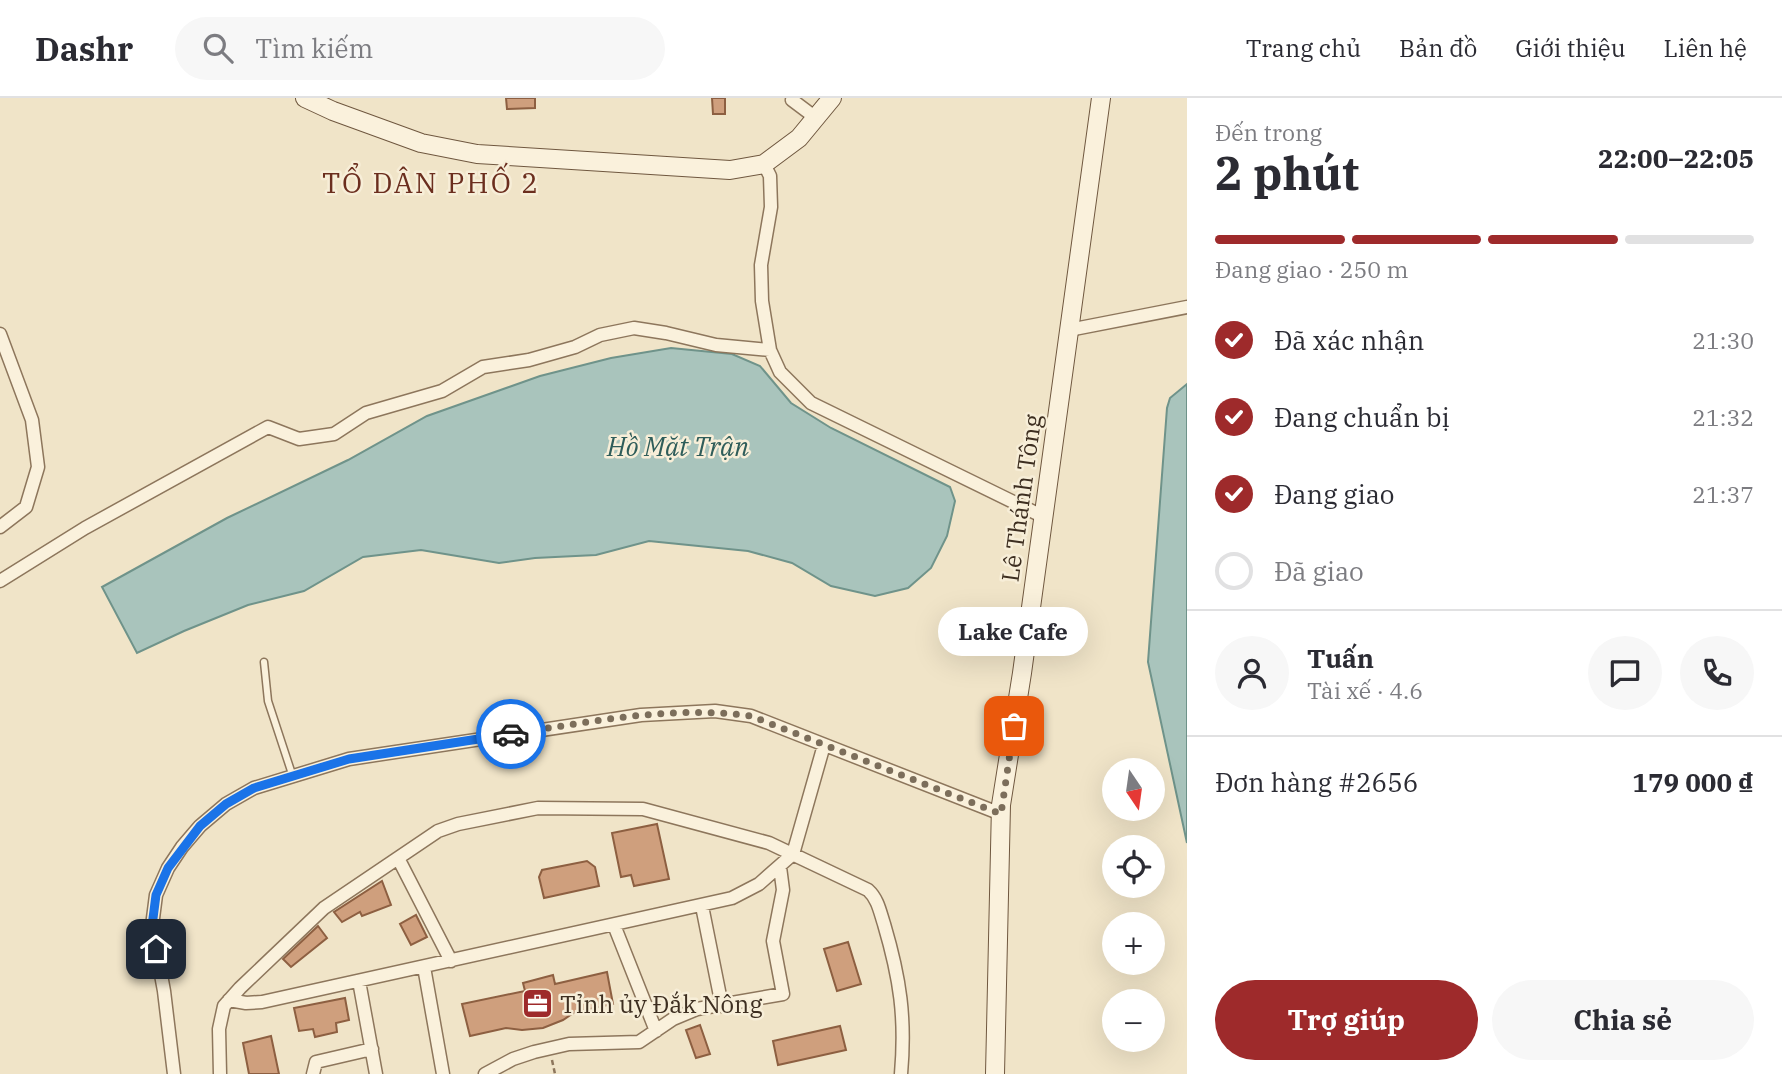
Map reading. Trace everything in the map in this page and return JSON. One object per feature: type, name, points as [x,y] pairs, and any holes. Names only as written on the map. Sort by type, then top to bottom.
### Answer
[{"type":"street","points":[[305,98],[421,143],[477,154],[730,170],[764,164],[799,138],[832,98]]},
{"type":"street","points":[[793,98],[792,100],[816,118]]},
{"type":"street","name":"Lê Thánh Tông","points":[[995,1074],[1001,814],[1101,98]]},
{"type":"street","points":[[764,164],[771,176],[771,207],[761,265],[762,301],[770,349],[780,372],[810,403],[1044,517]]},
{"type":"street","points":[[1069,331],[1187,307]]},
{"type":"street","points":[[0,581],[85,528],[268,427],[299,439],[334,434],[366,413],[442,391],[483,366],[529,360],[575,347],[600,335],[634,328],[666,332],[716,345],[770,349]]},
{"type":"street","points":[[0,334],[32,419],[38,467],[26,506],[0,527]]},
{"type":"street","points":[[174,1074],[164,991],[152,926],[156,895],[168,868],[182,847],[226,804],[254,788],[349,759],[641,715],[715,711],[751,716],[1001,814]]},
{"type":"street","points":[[229,1000],[262,1002],[702,906],[745,893],[793,854],[824,745]]},
{"type":"street","points":[[220,1074],[219,1029],[224,1006],[324,908],[438,831],[458,824],[554,807],[643,809],[769,843],[868,890],[876,899],[897,968],[904,1036],[901,1074]]},
{"type":"street","points":[[398,858],[452,961]]},
{"type":"street","points":[[485,1074],[513,1059],[549,1048],[569,1044],[639,1042],[673,1020],[697,1009],[783,994],[773,941],[783,890],[780,867]]},
{"type":"street","points":[[702,906],[722,1006]]},
{"type":"street","points":[[614,925],[656,1031]]},
{"type":"street","points":[[424,967],[443,1074]]},
{"type":"street","points":[[359,981],[376,1074]]},
{"type":"street","points":[[313,1074],[316,1062],[372,1049]]},
{"type":"lane","points":[[264,662],[268,701],[293,777]]},
{"type":"water","name":"Hồ Mặt Trận","points":[[671,348],[732,354],[760,366],[791,403],[831,428],[950,487],[955,501],[947,536],[931,568],[908,588],[875,596],[831,586],[792,563],[748,551],[649,541],[596,555],[499,563],[421,550],[363,557],[304,591],[248,605],[137,653],[102,587],[227,518],[348,460],[427,416],[540,376],[611,358]]},
{"type":"water","points":[[1187,384],[1187,843],[1148,662],[1167,408],[1170,398]]},
{"type":"building","points":[[506,98],[535,98],[535,108],[507,109]]},
{"type":"building","points":[[712,98],[725,98],[725,114],[713,114]]},
{"type":"building","points":[[657,824],[669,879],[634,886],[631,875],[621,877],[612,833]]},
{"type":"building","points":[[587,861],[595,867],[599,886],[544,898],[539,877],[542,870]]},
{"type":"building","points":[[382,881],[391,905],[362,916],[360,912],[342,922],[334,912]]},
{"type":"building","points":[[416,915],[427,937],[411,945],[400,924]]},
{"type":"building","points":[[318,926],[327,938],[291,967],[283,959]]},
{"type":"building","points":[[848,942],[861,984],[837,991],[824,949]]},
{"type":"building","name":"Tỉnh ủy Đắk Nông","points":[[607,972],[613,1004],[575,1012],[543,1028],[506,1028],[470,1036],[462,1004],[525,991],[523,983],[553,975],[555,984]]},
{"type":"building","points":[[345,998],[349,1020],[336,1023],[337,1032],[315,1037],[313,1029],[299,1031],[294,1008]]},
{"type":"building","points":[[700,1025],[710,1054],[696,1058],[686,1030]]},
{"type":"building","points":[[840,1026],[846,1050],[778,1065],[773,1041]]},
{"type":"building","points":[[271,1036],[279,1074],[249,1074],[243,1043]]},
{"type":"way so far","points":[[511,734],[641,715],[715,711],[751,716],[1001,814],[1014,726]]},
{"type":"place","name":"Lake Cafe","points":[[1014,726]]},
{"type":"place","name":"Tỉnh ủy Đắk Nông","points":[[537,1004]]},
{"type":"district","name":"TỔ DÂN PHỐ 2","points":[[431,182]]},
{"type":"route","points":[[156,949],[152,926],[156,895],[168,868],[200,826],[226,804],[254,788],[349,759],[511,734]]}]
